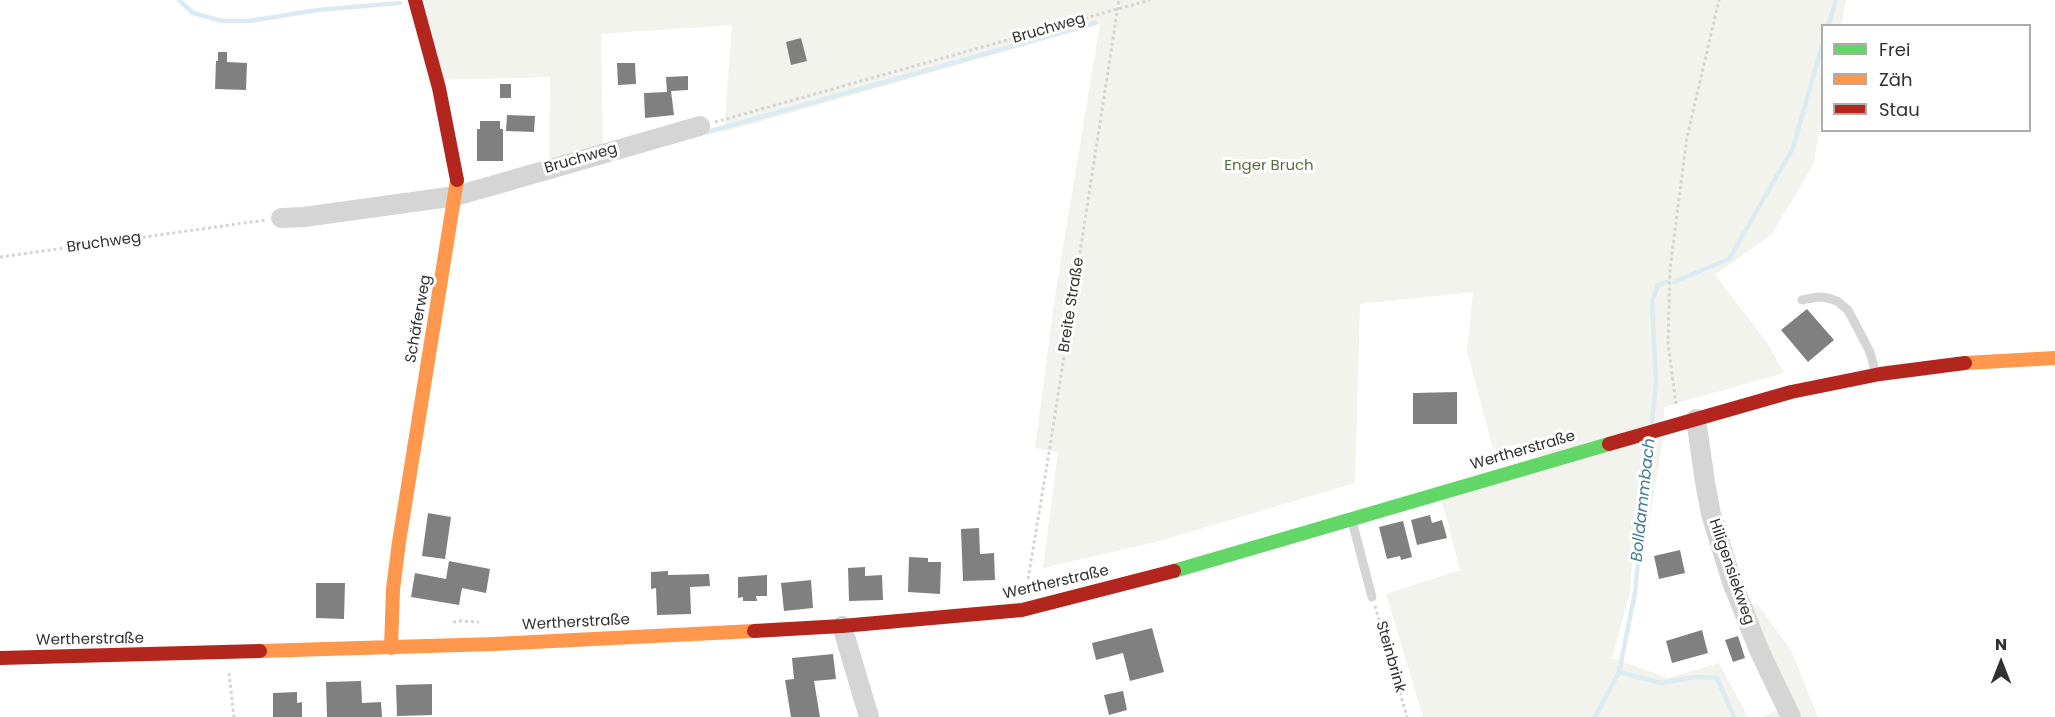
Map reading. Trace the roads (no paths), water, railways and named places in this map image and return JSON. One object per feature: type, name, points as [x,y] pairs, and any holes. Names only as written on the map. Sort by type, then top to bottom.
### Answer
[{"type":"main road","name":"Schäferweg","points":[[391,648],[393,589],[399,542],[456,196],[456,170],[439,88],[415,0]]},
{"type":"main road","name":"Wertherstraße","points":[[0,658],[391,648],[842,626],[1022,610],[1164,574],[1791,392],[1876,375],[1985,361],[2055,358]]},
{"type":"street","name":"Bruchweg","points":[[281,218],[456,196],[700,126]]},
{"type":"street","name":"Hiligensiekweg","points":[[1688,421],[1711,514],[1732,582],[1759,650],[1791,717]]},
{"type":"street","points":[[842,626],[869,717]]},
{"type":"lane","points":[[1802,300],[1828,298],[1848,310],[1870,352],[1876,375]]},
{"type":"lane","points":[[1351,518],[1372,597]]},
{"type":"waterway","points":[[179,0],[193,13],[222,21],[249,21],[318,10],[400,3]]},
{"type":"waterway","name":"Bolldammbach","points":[[1829,24],[1836,0]]},
{"type":"waterway","points":[[704,133],[1095,23]]},
{"type":"waterway","name":"Bolldammbach","points":[[1674,282],[1729,259],[1793,148],[1821,50]]},
{"type":"waterway","name":"Bolldammbach","points":[[1652,423],[1656,383],[1652,301],[1658,285],[1667,282]]},
{"type":"waterway","name":"Bolldammbach","points":[[1595,717],[1619,672],[1635,593],[1650,443]]},
{"type":"waterway","points":[[1619,672],[1661,683],[1695,677],[1717,678],[1734,717]]},
{"type":"park label","name":"Enger Bruch","points":[[1269,166]]}]
